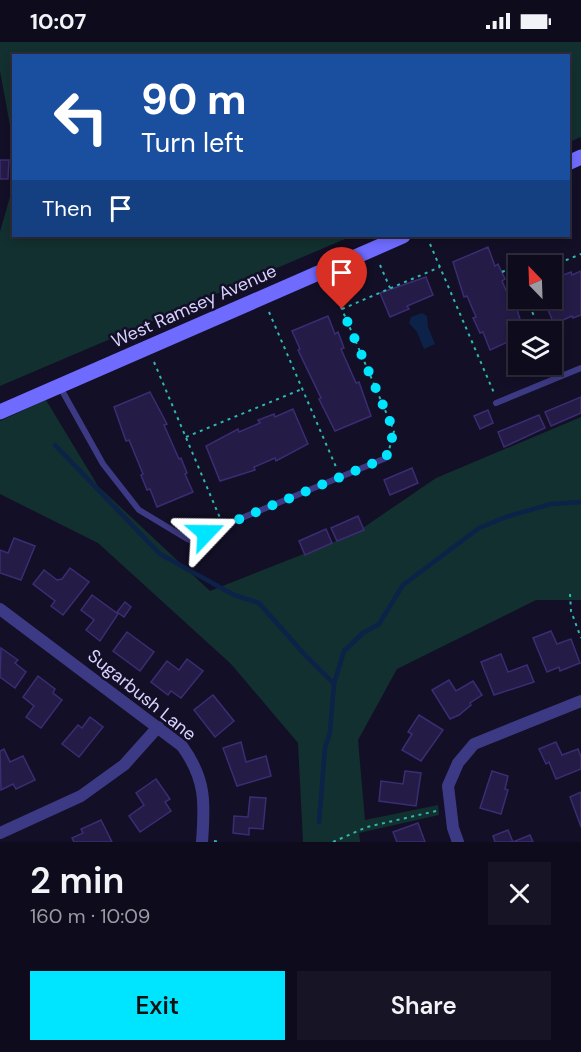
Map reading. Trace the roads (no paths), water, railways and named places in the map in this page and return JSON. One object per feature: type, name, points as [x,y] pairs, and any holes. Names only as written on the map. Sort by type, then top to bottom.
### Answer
[{"type":"street","name":"West Ramsey Avenue","points":[[0,412],[401,237]]},
{"type":"street","name":"Sugarbush Lane","points":[[0,609],[182,746],[199,774],[204,794],[202,842]]},
{"type":"street","points":[[458,842],[449,808],[448,786],[458,763],[474,744],[581,701]]},
{"type":"street","points":[[0,833],[81,796],[124,765],[158,727]]},
{"type":"lane","points":[[497,403],[581,368]]},
{"type":"lane","points":[[60,387],[103,464],[139,510],[189,540],[386,458]]},
{"type":"water","points":[[422,313],[427,316],[428,327],[435,344],[424,349],[417,332],[409,323],[411,317]]},
{"type":"waterway","points":[[55,445],[160,554],[234,595],[259,603],[334,684]]},
{"type":"waterway","points":[[319,822],[325,748],[330,732],[334,684],[344,651],[363,633],[379,624],[403,585],[479,528],[506,517],[551,504],[581,502]]}]
